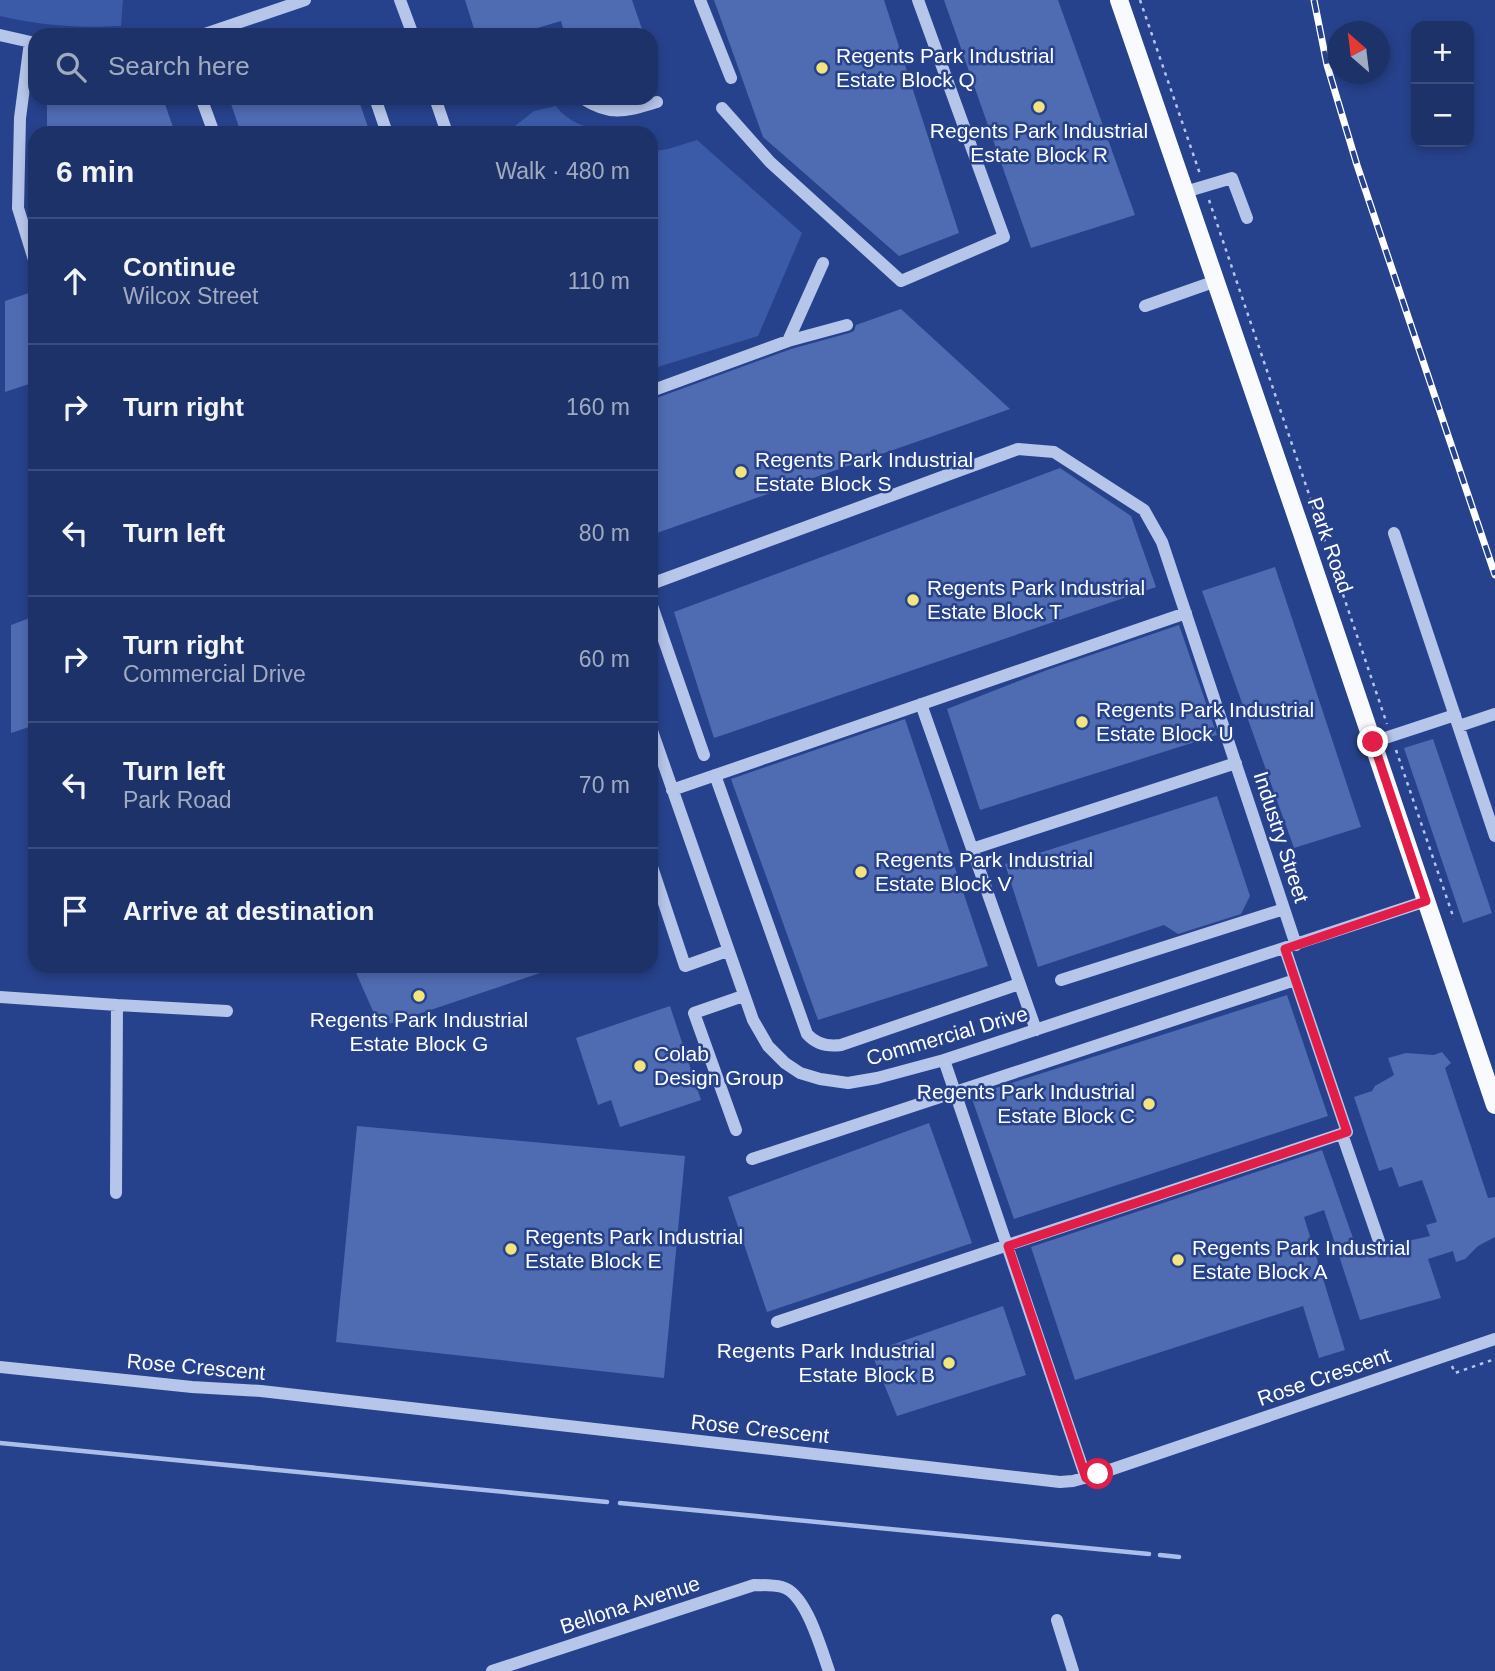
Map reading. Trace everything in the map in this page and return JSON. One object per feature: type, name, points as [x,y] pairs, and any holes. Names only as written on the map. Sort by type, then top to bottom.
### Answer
[{"type":"main road","name":"Park Road","points":[[1119,0],[1495,1105]]},
{"type":"street","points":[[222,28],[304,0]]},
{"type":"street","points":[[400,0],[410,28]]},
{"type":"street","points":[[700,0],[731,79]]},
{"type":"street","points":[[722,108],[770,162],[901,281],[1004,237],[918,0]]},
{"type":"street","points":[[0,35],[28,42]]},
{"type":"street","points":[[28,72],[20,118],[18,208],[28,240]]},
{"type":"street","points":[[204,105],[211,126]]},
{"type":"street","points":[[377,105],[385,126]]},
{"type":"street","points":[[437,105],[445,126]]},
{"type":"street","points":[[594,105],[624,112],[647,105]]},
{"type":"street","points":[[1185,192],[1233,178],[1247,218]]},
{"type":"street","points":[[788,341],[823,263]]},
{"type":"street","points":[[1145,306],[1216,281]]},
{"type":"street","points":[[658,388],[788,341],[847,325]]},
{"type":"street","name":"Industry Street","points":[[658,581],[1018,449],[1054,452],[1144,510],[1163,542],[1284,909],[1296,980],[1347,1132],[1342,1134]]},
{"type":"street","points":[[1394,533],[1495,836]]},
{"type":"street","points":[[672,790],[1186,614]]},
{"type":"street","points":[[658,623],[705,755]]},
{"type":"street","points":[[921,704],[1036,1030]]},
{"type":"street","points":[[1373,742],[1495,714]]},
{"type":"street","name":"Commercial Drive","points":[[658,749],[743,996],[768,1046],[800,1073],[820,1079],[848,1083],[944,1060],[1426,901]]},
{"type":"street","points":[[972,849],[1236,763]]},
{"type":"street","points":[[715,775],[807,1034],[813,1040],[832,1046],[841,1045],[1019,984]]},
{"type":"street","points":[[658,885],[685,966],[727,951]]},
{"type":"street","points":[[1062,980],[1284,909]]},
{"type":"street","points":[[752,1159],[1296,980]]},
{"type":"street","points":[[736,1130],[694,1013],[743,996]]},
{"type":"street","points":[[0,998],[227,1011]]},
{"type":"street","points":[[116,1193],[117,1006]]},
{"type":"street","points":[[944,1060],[1086,1478]]},
{"type":"street","points":[[777,1322],[1342,1134],[1379,1241]]},
{"type":"street","name":"Rose Crescent","points":[[0,1367],[192,1387],[261,1391],[1060,1482],[1086,1478],[1495,1339]]},
{"type":"street","name":"Bellona Avenue","points":[[492,1671],[754,1585],[782,1587],[790,1591],[810,1618],[829,1671]]},
{"type":"street","points":[[1057,1620],[1073,1671]]},
{"type":"path","points":[[1140,0],[1454,919]]},
{"type":"path","points":[[1448,1355],[1455,1373],[1495,1359]]},
{"type":"shaded area","points":[[0,0],[123,0],[121,26],[60,26],[0,16]]},
{"type":"shaded area","points":[[556,106],[568,118],[585,126],[515,126],[534,111]]},
{"type":"shaded area","points":[[697,140],[802,233],[758,336],[658,367],[658,151]]},
{"type":"building","points":[[465,0],[632,0],[642,28],[563,28],[561,21],[538,28],[474,28]]},
{"type":"building","name":"Regents Park Industrial Estate Block Q","points":[[714,0],[884,0],[959,233],[899,256],[763,137]]},
{"type":"building","name":"Regents Park Industrial Estate Block R","points":[[944,0],[1058,0],[1135,215],[1031,248]]},
{"type":"building","points":[[47,105],[165,105],[173,126],[47,126]]},
{"type":"building","points":[[231,105],[360,105],[368,126],[239,126]]},
{"type":"building","points":[[28,293],[28,384],[5,392],[5,301]]},
{"type":"building","name":"Regents Park Industrial Estate Block S","points":[[901,309],[1010,409],[658,533],[658,397],[791,349],[849,333],[854,331],[856,325]]},
{"type":"building","name":"Regents Park Industrial Estate Block T","points":[[1060,468],[1131,516],[1156,587],[714,738],[674,612]]},
{"type":"building","points":[[1275,567],[1361,827],[1294,848],[1202,591]]},
{"type":"building","points":[[28,619],[28,727],[11,733],[11,625]]},
{"type":"building","name":"Regents Park Industrial Estate Block U","points":[[1179,625],[1217,735],[980,810],[947,709],[1047,670]]},
{"type":"building","name":"Regents Park Industrial Estate Block V","points":[[905,719],[988,966],[818,1020],[731,779]]},
{"type":"building","points":[[1433,739],[1492,913],[1463,923],[1404,748]]},
{"type":"building","points":[[1217,796],[1250,896],[1241,914],[1178,934],[1164,925],[1038,967],[1005,864]]},
{"type":"building","name":"Regents Park Industrial Estate Block G","points":[[356,973],[540,973],[380,1027]]},
{"type":"building","name":"Regents Park Industrial Estate Block C","points":[[1287,995],[1328,1116],[1014,1219],[971,1096]]},
{"type":"building","points":[[670,1006],[701,1100],[620,1127],[611,1100],[598,1105],[576,1038]]},
{"type":"building","name":"Regents Park Industrial Estate Block A","points":[[1442,1052],[1451,1063],[1445,1068],[1488,1198],[1495,1197],[1495,1237],[1478,1246],[1465,1259],[1456,1262],[1453,1251],[1428,1259],[1441,1298],[1360,1320],[1324,1210],[1304,1217],[1345,1350],[1319,1358],[1303,1306],[1075,1380],[1031,1247],[1322,1150],[1360,1258],[1399,1243],[1430,1236],[1426,1225],[1437,1222],[1422,1180],[1399,1187],[1392,1167],[1379,1171],[1354,1097],[1372,1091],[1375,1086],[1394,1075],[1388,1058],[1406,1053],[1434,1055]]},
{"type":"building","points":[[929,1123],[972,1243],[767,1312],[728,1197]]},
{"type":"building","name":"Regents Park Industrial Estate Block E","points":[[357,1126],[685,1156],[664,1378],[336,1342]]},
{"type":"building","name":"Regents Park Industrial Estate Block B","points":[[1003,1306],[1026,1375],[897,1416],[871,1352]]},
{"type":"waterway","points":[[0,1443],[607,1502]]},
{"type":"waterway","points":[[620,1503],[1149,1554]]},
{"type":"waterway","points":[[1160,1555],[1179,1557]]},
{"type":"railway","points":[[1314,0],[1327,65],[1357,165],[1495,575]]},
{"type":"place","name":"Regents Park Industrial Estate Block Q","points":[[822,68]]},
{"type":"place","name":"Regents Park Industrial Estate Block R","points":[[1039,107]]},
{"type":"place","name":"Regents Park Industrial Estate Block S","points":[[741,472]]},
{"type":"place","name":"Regents Park Industrial Estate Block T","points":[[913,600]]},
{"type":"place","name":"Regents Park Industrial Estate Block U","points":[[1082,722]]},
{"type":"place","name":"Regents Park Industrial Estate Block V","points":[[861,872]]},
{"type":"place","name":"Regents Park Industrial Estate Block G","points":[[419,996]]},
{"type":"place","name":"Colab Design Group","points":[[640,1066]]},
{"type":"place","name":"Regents Park Industrial Estate Block C","points":[[1149,1104]]},
{"type":"place","name":"Regents Park Industrial Estate Block E","points":[[511,1249]]},
{"type":"place","name":"Regents Park Industrial Estate Block A","points":[[1178,1260]]},
{"type":"place","name":"Regents Park Industrial Estate Block B","points":[[949,1363]]},
{"type":"route","points":[[1098,1474],[1086,1478],[1008,1246],[1347,1132],[1285,949],[1426,901],[1373,742]]}]
